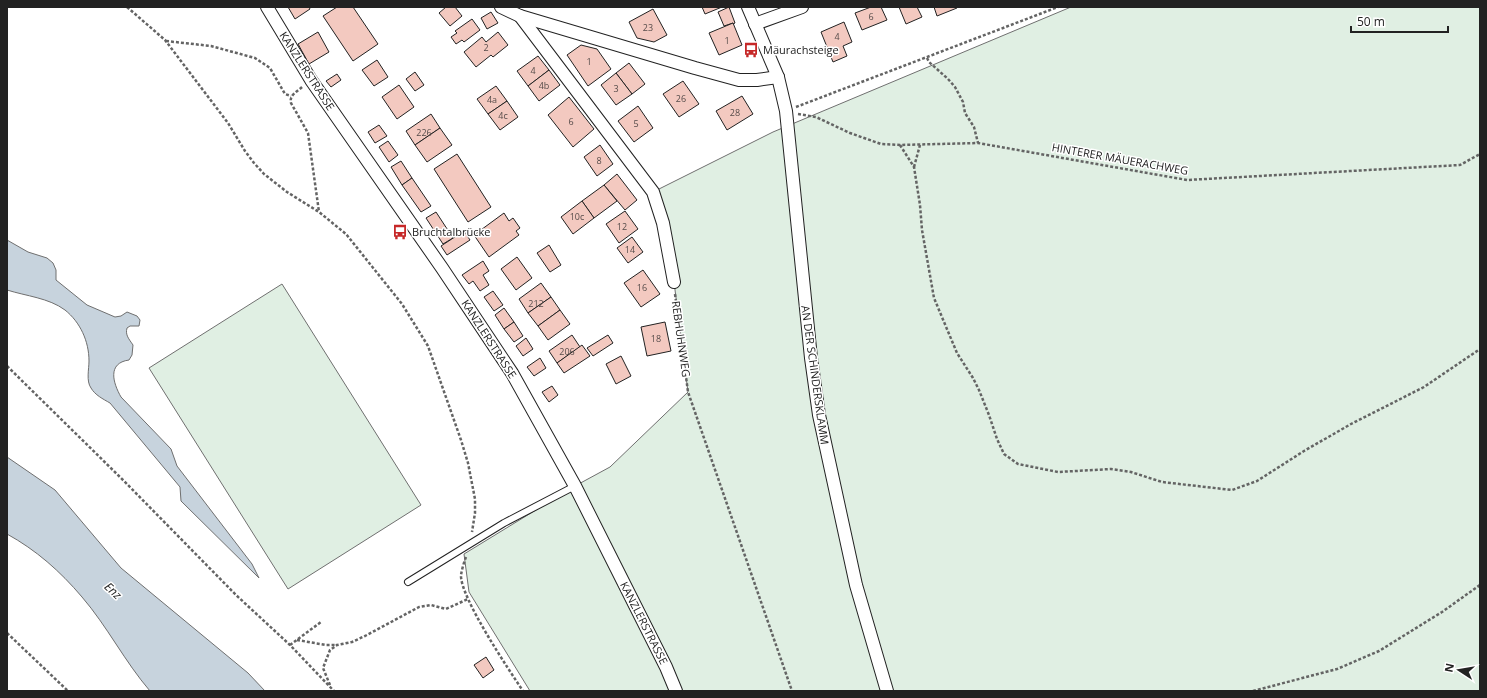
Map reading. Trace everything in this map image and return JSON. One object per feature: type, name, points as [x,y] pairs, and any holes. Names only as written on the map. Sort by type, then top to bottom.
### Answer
[{"type":"street","name":"KANZLERSTRASSE","points":[[266,7],[310,80],[442,268],[512,374],[575,486],[666,667],[676,691]]},
{"type":"street","points":[[501,7],[520,16],[739,80],[757,80],[778,77]]},
{"type":"street","name":"AN DER SCHINDERSKLAMM","points":[[748,7],[778,77],[786,111],[811,358],[819,415],[856,585],[887,691]]},
{"type":"street","points":[[755,24],[802,7]]},
{"type":"street","points":[[520,16],[653,192],[662,223],[674,282]]},
{"type":"lane","points":[[408,582],[504,523],[575,486]]},
{"type":"path","points":[[127,7],[165,40],[228,123],[244,151],[264,174],[287,192],[319,212],[346,234],[402,304],[428,346],[461,440],[472,481],[475,499],[475,513],[461,575],[468,599],[498,653],[524,691]]},
{"type":"path","points":[[786,111],[1058,7]]},
{"type":"path","points":[[165,40],[211,46],[240,53],[255,58],[270,68],[286,94],[291,96],[291,103],[308,133],[319,212]]},
{"type":"path","points":[[927,58],[930,63],[955,87],[962,102],[964,113],[974,127],[978,143]]},
{"type":"path","name":"HINTERER MÄUERACHWEG","points":[[786,111],[816,117],[850,133],[881,144],[978,143],[1187,180],[1460,165],[1480,154]]},
{"type":"path","points":[[914,167],[920,144]]},
{"type":"path","points":[[900,145],[914,167],[922,230],[934,298],[957,353],[970,372],[979,390],[1004,454],[1018,464],[1030,468],[1058,472],[1112,469],[1131,472],[1162,482],[1232,490],[1257,481],[1304,451],[1351,424],[1424,387],[1480,349]]},
{"type":"path","name":"REBHUHNWEG","points":[[674,282],[688,392],[792,691]]},
{"type":"path","points":[[7,366],[124,481],[236,595],[290,645],[334,691]]},
{"type":"path","points":[[1253,691],[1337,669],[1378,651],[1442,612],[1480,585]]},
{"type":"path","points":[[297,640],[326,646],[352,642],[419,607],[431,605],[446,609],[468,599]]},
{"type":"path","points":[[290,645],[321,622]]},
{"type":"path","points":[[7,633],[68,691]]},
{"type":"path","points":[[331,688],[323,668],[330,650],[337,645]]},
{"type":"green space","points":[[1071,7],[1480,7],[1480,691],[530,691],[469,592],[464,554],[575,486],[610,467],[688,392],[674,282],[653,192],[773,132]]},
{"type":"green space","points":[[282,284],[421,505],[288,589],[149,368]]},
{"type":"water","points":[[7,240],[28,252],[47,258],[53,263],[56,270],[56,280],[87,305],[115,317],[121,316],[127,312],[137,316],[140,320],[139,326],[130,326],[127,328],[127,335],[133,345],[132,355],[129,360],[117,365],[115,369],[114,380],[118,392],[121,397],[171,449],[177,466],[252,564],[259,578],[181,501],[180,487],[110,403],[99,397],[89,385],[89,354],[83,332],[75,320],[59,306],[7,290]]},
{"type":"water","name":"Enz","points":[[7,457],[55,490],[121,568],[248,673],[265,691],[150,691],[132,668],[100,620],[74,587],[38,554],[7,534]]},
{"type":"building","points":[[288,7],[309,7],[310,9],[295,19]]},
{"type":"building","points":[[337,7],[353,7],[378,44],[353,61],[323,16]]},
{"type":"building","points":[[446,7],[455,7],[462,16],[450,26],[439,13]]},
{"type":"building","points":[[702,7],[722,7],[705,14]]},
{"type":"building","points":[[729,7],[735,23],[724,26],[718,12]]},
{"type":"building","points":[[871,7],[881,7],[887,20],[862,30],[855,13]]},
{"type":"building","points":[[899,7],[917,7],[922,17],[906,24]]},
{"type":"building","points":[[934,7],[957,7],[957,8],[937,16]]},
{"type":"building","points":[[653,9],[667,35],[654,42],[637,38],[629,22]]},
{"type":"building","points":[[491,12],[498,23],[487,29],[481,18]]},
{"type":"building","points":[[472,19],[480,30],[464,42],[462,40],[456,44],[451,37],[457,33],[455,31]]},
{"type":"building","points":[[844,22],[852,42],[843,46],[847,56],[833,62],[821,32]]},
{"type":"building","points":[[733,23],[742,45],[719,55],[709,33]]},
{"type":"building","points":[[318,32],[329,52],[309,64],[298,44]]},
{"type":"building","points":[[498,32],[508,45],[493,57],[491,55],[476,67],[464,52],[482,37],[486,42]]},
{"type":"building","points":[[581,45],[597,49],[611,69],[588,86],[567,55]]},
{"type":"building","points":[[538,56],[549,70],[528,86],[517,71]]},
{"type":"building","points":[[377,60],[388,77],[374,86],[362,70]]},
{"type":"building","points":[[629,63],[645,84],[632,94],[616,73]]},
{"type":"building","points":[[549,70],[560,85],[539,101],[528,86]]},
{"type":"building","points":[[415,72],[424,85],[415,91],[406,79]]},
{"type":"building","points":[[616,73],[632,94],[616,105],[601,85]]},
{"type":"building","points":[[337,74],[341,80],[331,87],[326,81]]},
{"type":"building","points":[[683,81],[699,104],[679,117],[663,94]]},
{"type":"building","points":[[399,85],[414,107],[397,119],[382,97]]},
{"type":"building","points":[[496,86],[507,101],[488,114],[477,99]]},
{"type":"building","points":[[742,96],[753,114],[727,130],[716,111]]},
{"type":"building","points":[[569,97],[594,129],[573,147],[548,115]]},
{"type":"building","points":[[507,101],[518,117],[500,130],[488,114]]},
{"type":"building","points":[[638,106],[653,128],[634,142],[618,121]]},
{"type":"building","points":[[431,114],[440,128],[415,145],[406,131]]},
{"type":"building","points":[[379,125],[387,136],[375,143],[368,132]]},
{"type":"building","points":[[440,128],[452,145],[427,162],[415,145]]},
{"type":"building","points":[[388,141],[398,155],[389,162],[379,147]]},
{"type":"building","points":[[600,145],[613,164],[597,176],[584,157]]},
{"type":"building","points":[[457,154],[491,207],[468,222],[434,169]]},
{"type":"building","points":[[401,161],[412,178],[402,185],[391,167]]},
{"type":"building","points":[[617,174],[637,200],[625,210],[604,185]]},
{"type":"building","points":[[412,178],[431,206],[421,212],[402,185]]},
{"type":"building","points":[[604,185],[617,201],[594,218],[582,201]]},
{"type":"building","points":[[582,201],[594,218],[573,234],[561,217]]},
{"type":"building","points":[[625,211],[638,229],[619,243],[606,224]]},
{"type":"building","points":[[436,212],[453,238],[443,244],[426,218]]},
{"type":"building","points":[[504,213],[509,221],[513,218],[520,228],[516,231],[519,235],[489,257],[474,235]]},
{"type":"building","points":[[464,231],[470,240],[447,255],[441,246]]},
{"type":"building","points":[[632,237],[643,252],[628,263],[617,248]]},
{"type":"building","points":[[549,245],[561,265],[550,272],[537,253]]},
{"type":"building","points":[[517,257],[532,278],[516,290],[501,269]]},
{"type":"building","points":[[483,261],[489,271],[483,275],[489,285],[480,291],[473,281],[469,284],[462,275]]},
{"type":"building","points":[[643,270],[660,294],[641,307],[624,283]]},
{"type":"building","points":[[541,283],[551,297],[528,313],[519,299]]},
{"type":"building","points":[[493,291],[503,305],[494,311],[484,297]]},
{"type":"building","points":[[551,297],[560,310],[538,326],[528,313]]},
{"type":"building","points":[[504,308],[514,322],[504,329],[495,315]]},
{"type":"building","points":[[560,310],[570,324],[548,340],[538,326]]},
{"type":"building","points":[[514,322],[523,336],[514,342],[504,329]]},
{"type":"building","points":[[665,322],[671,351],[647,356],[641,327]]},
{"type":"building","points":[[572,335],[580,347],[557,363],[549,351]]},
{"type":"building","points":[[608,335],[613,343],[593,356],[587,348]]},
{"type":"building","points":[[526,338],[533,349],[523,356],[516,346]]},
{"type":"building","points":[[582,345],[590,356],[564,373],[557,363]]},
{"type":"building","points":[[621,356],[631,376],[616,384],[606,364]]},
{"type":"building","points":[[540,358],[546,368],[534,376],[527,367]]},
{"type":"building","points":[[552,386],[558,395],[549,402],[542,392]]},
{"type":"building","points":[[486,657],[494,670],[483,678],[474,665]]},
{"type":"place","name":"Mäurachsteige","points":[[751,50]]},
{"type":"place","name":"Bruchtalbrücke","points":[[400,232]]}]
